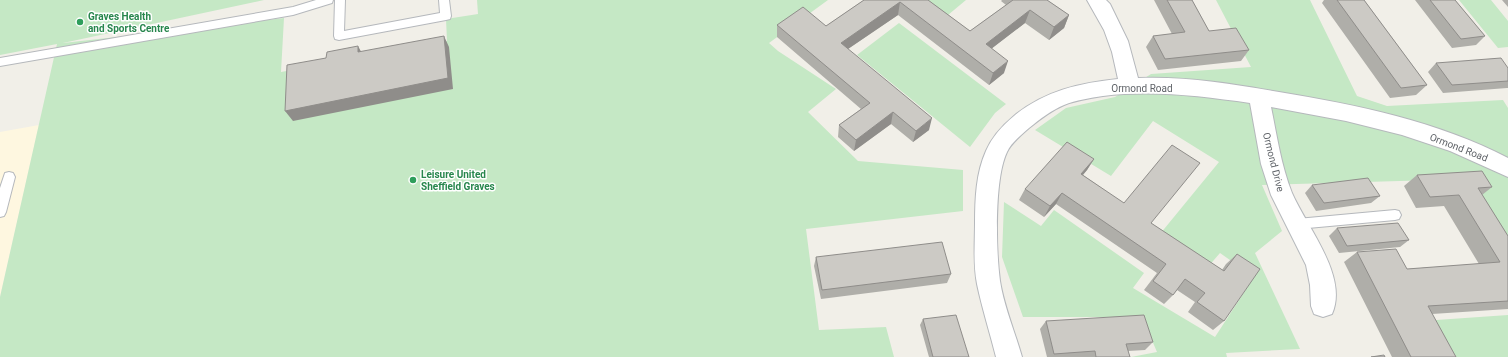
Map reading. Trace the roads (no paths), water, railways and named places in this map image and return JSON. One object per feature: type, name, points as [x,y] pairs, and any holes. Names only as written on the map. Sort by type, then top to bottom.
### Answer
[{"type":"street","points":[[1096,0],[1111,25],[1123,54],[1128,86]]},
{"type":"street","name":"Ormond Road","points":[[1009,357],[989,282],[985,216],[989,179],[996,151],[1013,129],[1038,110],[1064,96],[1094,89],[1128,86],[1187,88],[1259,96],[1366,116],[1451,142],[1508,168]]},
{"type":"street","name":"Ormond Drive","points":[[1259,96],[1272,164],[1282,195],[1318,264],[1324,306]]},
{"type":"lane","points":[[0,62],[293,11],[328,0]]},
{"type":"lane","points":[[340,0],[339,36],[446,16],[444,0]]},
{"type":"lane","points":[[0,212],[9,177]]},
{"type":"lane","points":[[1297,224],[1395,215]]},
{"type":"place","name":"Graves Health and Sports Centre","points":[[80,22]]},
{"type":"place","name":"Leisure United Sheffield Graves","points":[[413,180]]}]
